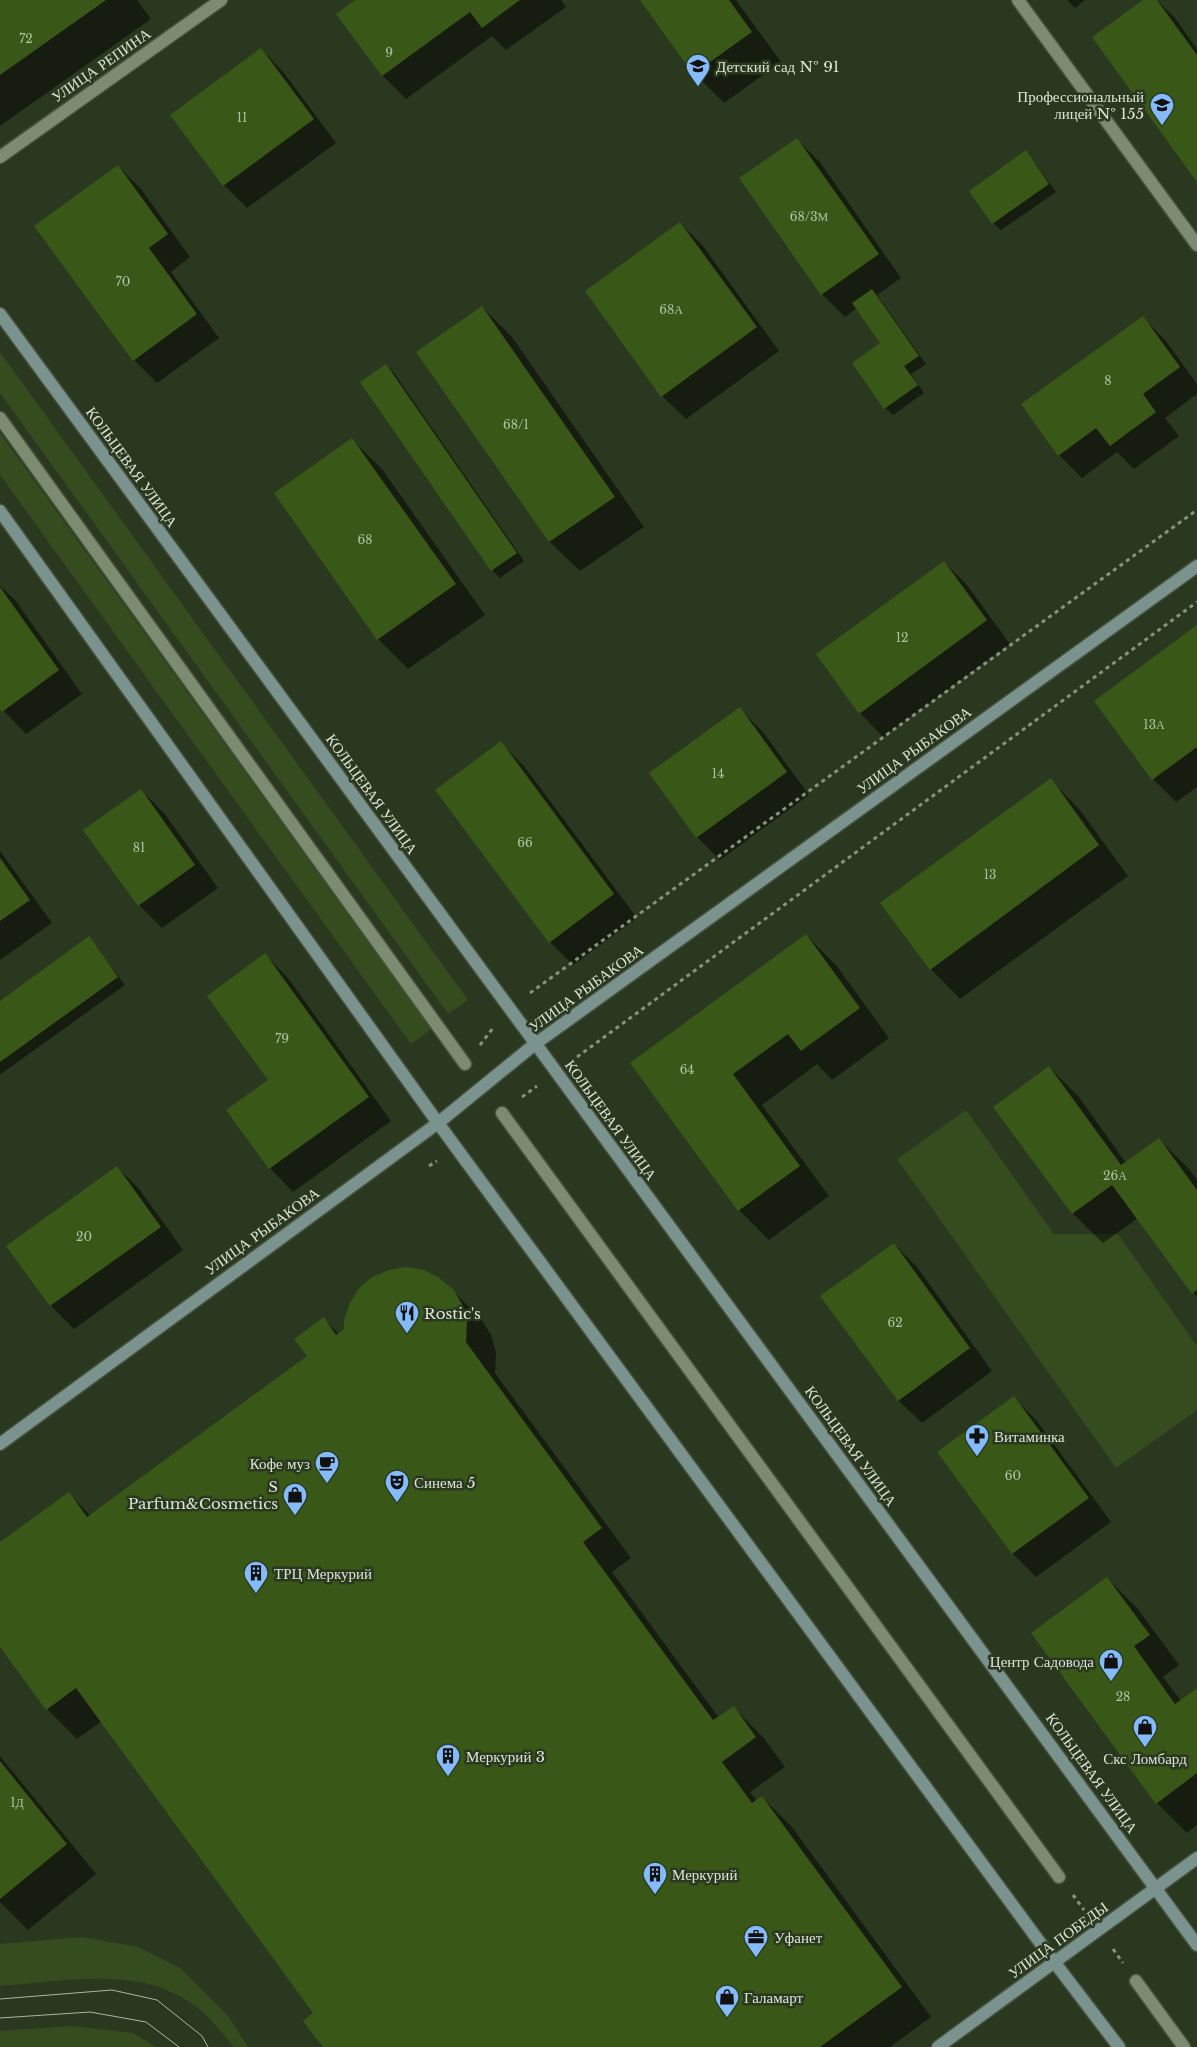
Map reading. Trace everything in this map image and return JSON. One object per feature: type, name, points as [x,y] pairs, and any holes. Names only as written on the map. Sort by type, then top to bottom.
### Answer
[{"type":"main road","name":"КОЛЬЦЕВАЯ УЛИЦА","points":[[0,314],[1197,1945]]},
{"type":"main road","points":[[0,511],[438,1123],[1118,2047]]},
{"type":"main road","name":"УЛИЦА РЫБАКОВА","points":[[0,1444],[438,1123],[535,1044],[1197,566]]},
{"type":"main road","name":"УЛИЦА ПОБЕДЫ","points":[[938,2047],[1197,1858]]},
{"type":"street","name":"УЛИЦА РЕПИНА","points":[[0,157],[221,0]]},
{"type":"street","points":[[1018,0],[1197,246]]},
{"type":"street","points":[[0,418],[465,1064]]},
{"type":"street","points":[[502,1112],[1059,1877]]},
{"type":"street","points":[[1136,1981],[1184,2047]]},
{"type":"path","points":[[465,1064],[509,1008],[1197,510]]},
{"type":"path","points":[[590,1048],[1197,602]]},
{"type":"green space","points":[[0,352],[468,1000],[448,1014],[0,393]]},
{"type":"green space","points":[[0,433],[431,1029],[411,1044],[0,475]]},
{"type":"green space","points":[[966,1110],[1054,1234],[1118,1234],[1197,1346],[1197,1410],[1116,1468],[897,1159]]},
{"type":"green space","points":[[82,1937],[138,1947],[180,1968],[228,2016],[248,2047],[234,2047],[207,2016],[188,2001],[167,1990],[144,1983],[97,1979],[0,1986],[0,1944]]},
{"type":"green space","points":[[72,2026],[133,2033],[156,2047],[0,2047],[0,2031]]},
{"type":"building","points":[[0,0],[106,0],[0,75]]},
{"type":"building","points":[[355,0],[520,0],[482,28],[470,12],[382,76],[336,14]]},
{"type":"building","points":[[640,0],[729,0],[752,32],[693,74]]},
{"type":"building","points":[[1143,0],[1157,0],[1197,55],[1197,182],[1092,37]]},
{"type":"building","points":[[261,48],[314,119],[223,186],[170,115]]},
{"type":"building","points":[[797,138],[879,254],[821,295],[739,178]]},
{"type":"building","points":[[1026,150],[1049,184],[992,224],[969,191]]},
{"type":"building","points":[[118,165],[168,234],[149,248],[197,314],[133,361],[34,226]]},
{"type":"building","points":[[680,222],[757,327],[661,397],[585,291]]},
{"type":"building","points":[[872,289],[919,356],[904,366],[918,385],[884,409],[852,363],[880,343],[852,303]]},
{"type":"building","points":[[482,306],[615,497],[549,542],[416,352]]},
{"type":"building","points":[[1143,316],[1180,367],[1143,394],[1156,412],[1110,446],[1096,428],[1058,456],[1021,404]]},
{"type":"building","points":[[386,364],[517,553],[491,571],[360,382]]},
{"type":"building","points":[[352,438],[456,584],[377,640],[274,493]]},
{"type":"building","points":[[944,561],[987,620],[859,714],[816,654]]},
{"type":"building","points":[[0,587],[59,670],[2,712],[0,709]]},
{"type":"building","points":[[1197,625],[1197,747],[1152,780],[1094,701]]},
{"type":"building","points":[[740,707],[787,772],[696,838],[649,773]]},
{"type":"building","points":[[501,741],[614,894],[549,943],[435,790]]},
{"type":"building","points":[[1051,778],[1099,845],[930,970],[880,903]]},
{"type":"building","points":[[141,789],[195,865],[138,906],[83,830]]},
{"type":"building","points":[[0,858],[30,900],[0,921]]},
{"type":"building","points":[[806,934],[860,1008],[801,1051],[788,1034],[733,1074],[800,1166],[738,1211],[630,1063]]},
{"type":"building","points":[[89,936],[118,977],[0,1062],[0,1001]]},
{"type":"building","points":[[265,953],[369,1097],[269,1169],[226,1110],[268,1080],[207,996]]},
{"type":"building","points":[[1049,1066],[1121,1165],[1159,1138],[1197,1190],[1197,1290],[1192,1294],[1112,1185],[1072,1214],[993,1107]]},
{"type":"building","points":[[117,1166],[161,1227],[50,1306],[6,1246]]},
{"type":"building","points":[[894,1243],[970,1348],[898,1401],[820,1296]]},
{"type":"building","points":[[406,1267],[424,1270],[439,1278],[453,1289],[462,1304],[467,1321],[466,1342],[602,1528],[583,1542],[713,1720],[734,1706],[756,1737],[722,1762],[752,1803],[762,1796],[902,1987],[820,2047],[323,2047],[303,2021],[313,2013],[76,1688],[46,1710],[0,1647],[0,1542],[69,1492],[87,1517],[307,1356],[294,1339],[324,1317],[336,1335],[344,1329],[344,1320],[350,1303],[359,1288],[372,1277],[389,1270]]},
{"type":"building","points":[[1014,1396],[1089,1498],[1012,1554],[937,1452]]},
{"type":"building","points":[[1107,1577],[1150,1635],[1134,1646],[1175,1704],[1197,1688],[1197,1773],[1156,1804],[1031,1633]]},
{"type":"building","points":[[0,1761],[67,1844],[0,1899]]},
{"type":"tram line","points":[[0,1999],[112,1990],[157,2000],[202,2036],[208,2047]]},
{"type":"tram line","points":[[0,2018],[90,2012],[146,2022],[179,2047]]},
{"type":"place","name":"Детский сад № 91","points":[[698,87]]},
{"type":"place","name":"Профессиональный лицей № 155","points":[[1162,126]]},
{"type":"place","name":"Rostic's","points":[[407,1334]]},
{"type":"place","name":"Витаминка","points":[[977,1457]]},
{"type":"place","name":"Кофе муз","points":[[327,1484]]},
{"type":"place","name":"Синема 5","points":[[397,1503]]},
{"type":"place","name":"S Parfum&Cosmetics","points":[[295,1516]]},
{"type":"place","name":"ТРЦ Меркурий","points":[[256,1594]]},
{"type":"place","name":"Центр Садовода","points":[[1111,1682]]},
{"type":"place","name":"Скс Ломбард","points":[[1145,1748]]},
{"type":"place","name":"Меркурий 3","points":[[448,1777]]},
{"type":"place","name":"Меркурий","points":[[655,1895]]},
{"type":"place","name":"Уфанет","points":[[756,1958]]},
{"type":"place","name":"Галамарт","points":[[727,2018]]}]
